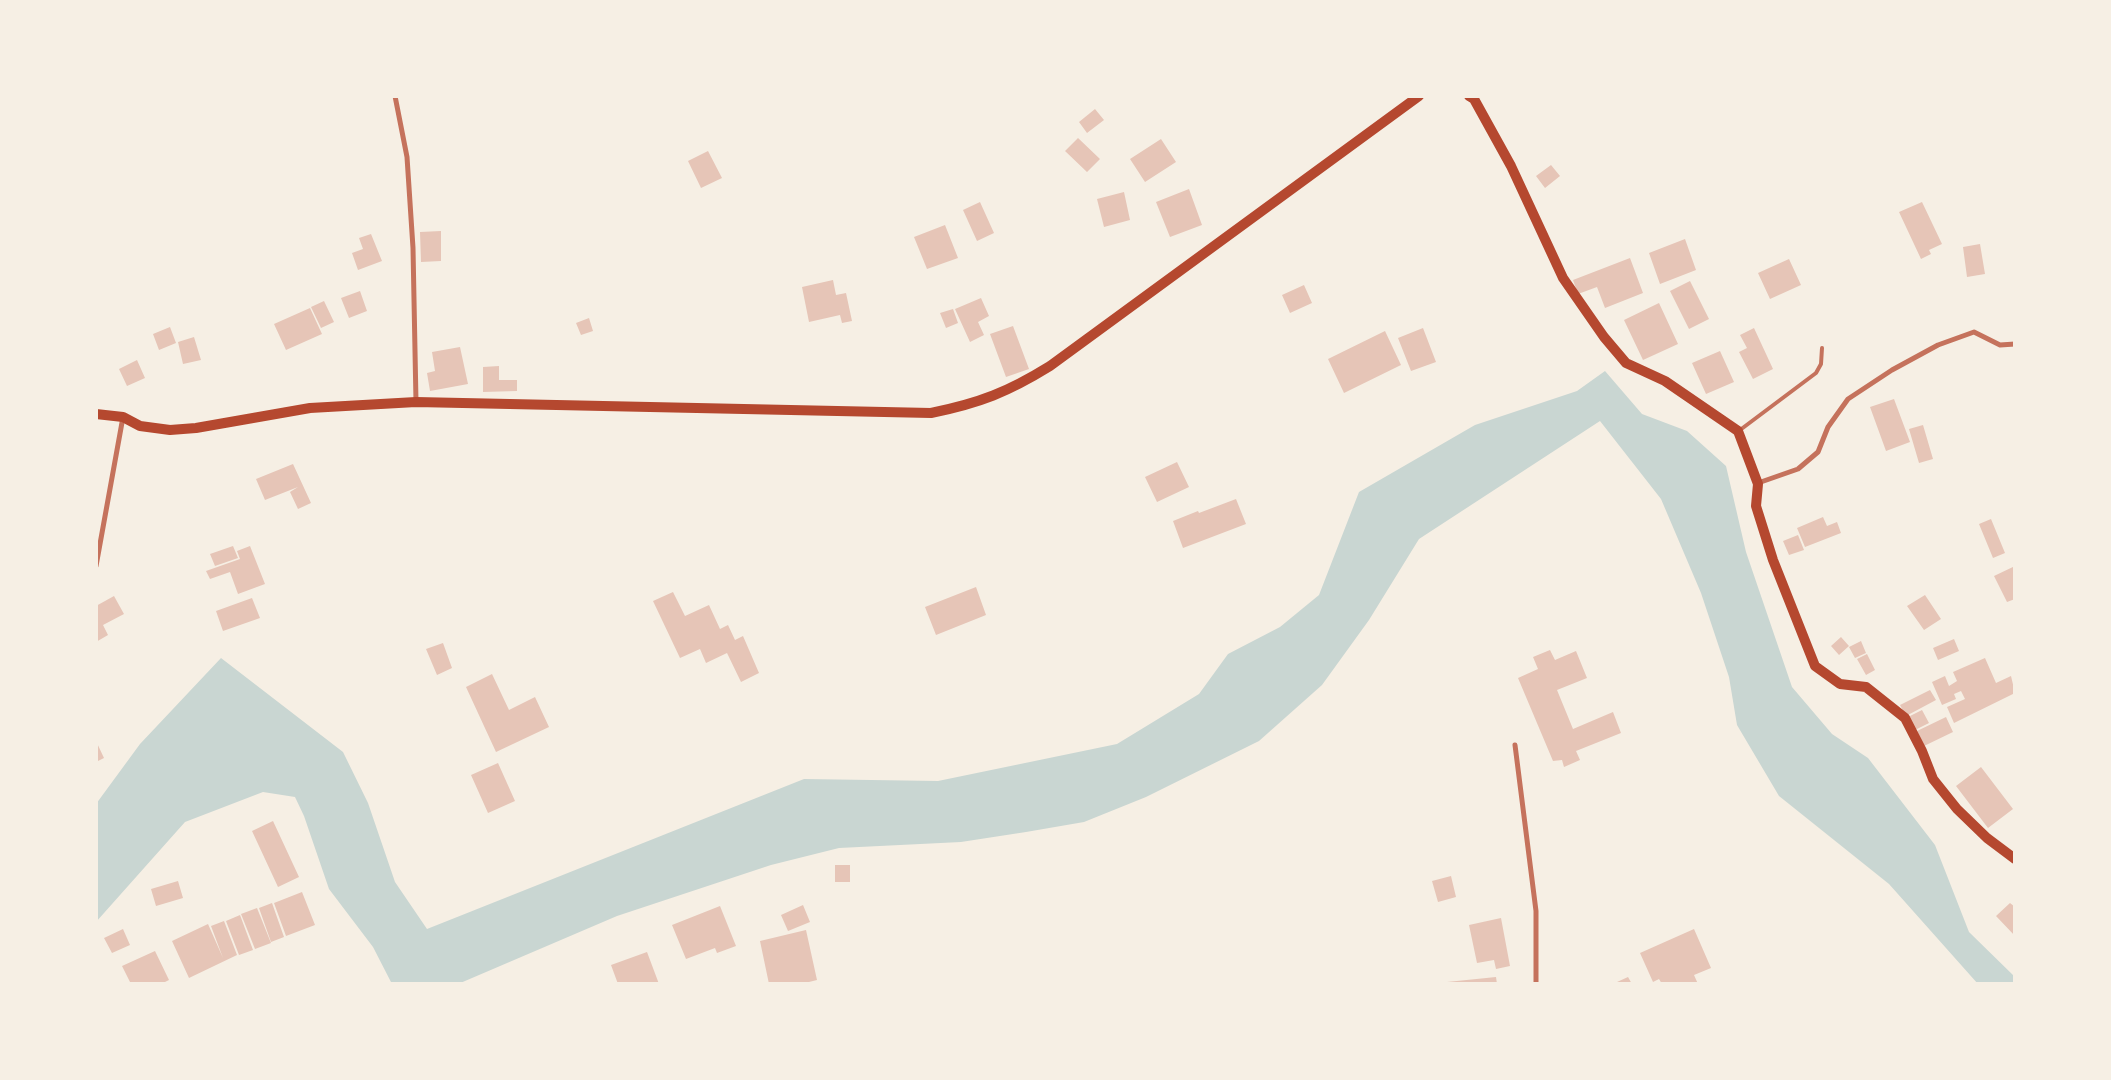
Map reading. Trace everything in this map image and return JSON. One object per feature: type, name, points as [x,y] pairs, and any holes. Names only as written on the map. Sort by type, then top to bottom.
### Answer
[{"type":"main road","points":[[96,414],[123,417],[140,426],[170,430],[196,428],[310,408],[416,402],[931,413],[971,404],[1005,392],[1050,366],[1419,96]]},
{"type":"main road","points":[[1469,96],[1474,99],[1511,166],[1563,278],[1604,336],[1626,363],[1665,381],[1738,431],[1758,484],[1756,506],[1773,560],[1815,666],[1840,684],[1866,687],[1905,718],[1922,751],[1933,779],[1963,814],[1987,838],[2015,859]]},
{"type":"street","points":[[395,96],[406,156],[413,248],[416,402]]},
{"type":"street","points":[[1758,484],[1798,469],[1818,452],[1828,426],[1848,399],[1907,361],[1938,345],[1974,332],[2000,345],[2015,344]]},
{"type":"street","points":[[96,566],[123,417]]},
{"type":"street","points":[[1515,745],[1536,911],[1536,984]]},
{"type":"lane","points":[[1738,431],[1816,374],[1821,364],[1822,348]]},
{"type":"shaded area","points":[[1605,371],[1642,414],[1687,431],[1726,466],[1746,552],[1792,687],[1832,734],[1868,758],[1935,845],[1969,932],[2015,977],[2015,984],[1978,984],[1889,884],[1779,796],[1737,725],[1729,677],[1701,593],[1661,499],[1600,421],[1419,539],[1369,620],[1322,685],[1259,741],[1146,797],[1084,822],[961,842],[839,848],[771,865],[617,916],[458,984],[392,984],[373,947],[329,889],[304,816],[295,797],[263,792],[185,822],[96,922],[96,804],[140,744],[221,658],[343,752],[368,803],[395,882],[427,929],[804,779],[938,781],[1117,744],[1199,694],[1228,654],[1280,627],[1319,595],[1359,492],[1475,425],[1577,391]]},
{"type":"building","points":[[1095,109],[1104,120],[1087,133],[1079,122]]},
{"type":"building","points":[[1078,138],[1100,159],[1087,172],[1065,151]]},
{"type":"building","points":[[1161,139],[1176,162],[1145,182],[1130,159]]},
{"type":"building","points":[[708,151],[722,178],[701,188],[688,161]]},
{"type":"building","points":[[1551,165],[1560,176],[1545,188],[1536,176]]},
{"type":"building","points":[[1189,189],[1202,225],[1170,237],[1156,202]]},
{"type":"building","points":[[1124,192],[1130,220],[1104,227],[1097,199]]},
{"type":"building","points":[[980,202],[994,233],[977,241],[963,210]]},
{"type":"building","points":[[1922,202],[1942,244],[1929,250],[1931,254],[1921,259],[1899,212]]},
{"type":"building","points":[[945,225],[958,258],[927,269],[914,237]]},
{"type":"building","points":[[441,231],[441,261],[421,262],[420,232]]},
{"type":"building","points":[[371,234],[382,261],[358,270],[352,253],[363,249],[359,238]]},
{"type":"building","points":[[1685,239],[1696,270],[1660,284],[1649,253]]},
{"type":"building","points":[[1980,244],[1985,274],[1967,277],[1963,247]]},
{"type":"building","points":[[1630,258],[1643,293],[1605,308],[1597,287],[1578,294],[1573,280]]},
{"type":"building","points":[[1789,259],[1801,285],[1770,299],[1758,273]]},
{"type":"building","points":[[833,280],[836,295],[846,293],[852,321],[842,323],[840,315],[809,322],[802,287]]},
{"type":"building","points":[[1690,281],[1709,319],[1689,329],[1670,291]]},
{"type":"building","points":[[1304,285],[1312,303],[1290,313],[1282,295]]},
{"type":"building","points":[[360,291],[367,311],[349,318],[341,298]]},
{"type":"building","points":[[981,298],[989,316],[978,322],[984,335],[970,342],[955,309]]},
{"type":"building","points":[[324,301],[334,322],[321,328],[311,307]]},
{"type":"building","points":[[1659,303],[1678,344],[1643,360],[1624,320]]},
{"type":"building","points":[[310,308],[322,334],[286,350],[274,324]]},
{"type":"building","points":[[953,309],[958,323],[946,328],[940,313]]},
{"type":"building","points":[[589,318],[593,331],[581,335],[576,323]]},
{"type":"building","points":[[1013,326],[1029,369],[1006,377],[990,334]]},
{"type":"building","points":[[170,327],[176,343],[159,350],[153,334]]},
{"type":"building","points":[[1423,328],[1436,362],[1411,371],[1398,338]]},
{"type":"building","points":[[1754,328],[1773,369],[1753,379],[1739,352],[1747,348],[1740,335]]},
{"type":"building","points":[[1385,331],[1401,365],[1344,393],[1328,359]]},
{"type":"building","points":[[194,337],[201,360],[183,364],[178,342]]},
{"type":"building","points":[[460,347],[468,384],[430,391],[427,373],[435,371],[432,352]]},
{"type":"building","points":[[1720,351],[1734,382],[1706,394],[1692,363]]},
{"type":"building","points":[[137,360],[145,378],[127,386],[119,369]]},
{"type":"building","points":[[499,366],[499,380],[517,380],[517,391],[483,392],[483,367]]},
{"type":"building","points":[[1894,399],[1910,442],[1886,451],[1870,407]]},
{"type":"building","points":[[1923,425],[1933,459],[1919,463],[1909,429]]},
{"type":"building","points":[[1177,462],[1189,487],[1157,502],[1145,477]]},
{"type":"building","points":[[293,464],[311,503],[298,509],[290,492],[298,487],[265,500],[256,479]]},
{"type":"building","points":[[1236,499],[1246,524],[1183,548],[1173,521]]},
{"type":"building","points":[[1823,517],[1827,526],[1837,522],[1841,533],[1805,547],[1797,528]]},
{"type":"building","points":[[1991,519],[2005,553],[1993,558],[1979,524]]},
{"type":"building","points":[[1798,535],[1804,550],[1789,555],[1783,541]]},
{"type":"building","points":[[233,546],[238,558],[215,566],[210,554]]},
{"type":"building","points":[[250,546],[265,584],[238,594],[230,572],[210,579],[206,571],[240,559],[237,551]]},
{"type":"building","points":[[2015,566],[2015,599],[2007,602],[1994,576]]},
{"type":"building","points":[[976,587],[986,615],[936,635],[925,607]]},
{"type":"building","points":[[673,592],[685,616],[709,605],[720,629],[728,625],[735,640],[743,636],[759,673],[741,682],[727,653],[706,663],[700,649],[680,658],[653,601]]},
{"type":"building","points":[[1925,595],[1941,619],[1924,630],[1907,606]]},
{"type":"building","points":[[114,596],[124,614],[103,625],[108,635],[96,642],[96,606]]},
{"type":"building","points":[[252,598],[260,618],[223,631],[216,611]]},
{"type":"building","points":[[1841,637],[1849,646],[1839,655],[1831,646]]},
{"type":"building","points":[[1954,639],[1959,651],[1938,660],[1933,648]]},
{"type":"building","points":[[1861,641],[1866,653],[1855,658],[1849,647]]},
{"type":"building","points":[[443,643],[452,668],[437,675],[426,649]]},
{"type":"building","points":[[1550,650],[1555,660],[1576,651],[1587,678],[1557,690],[1573,729],[1613,712],[1621,733],[1576,751],[1580,760],[1564,767],[1562,760],[1553,761],[1518,678],[1538,669],[1533,657]]},
{"type":"building","points":[[1867,654],[1875,670],[1866,675],[1857,659]]},
{"type":"building","points":[[1985,658],[1996,683],[2011,676],[2015,693],[1954,723],[1947,707],[1965,699],[1961,691],[1954,694],[1956,699],[1942,705],[1932,682],[1945,676],[1949,686],[1957,681],[1953,672]]},
{"type":"building","points":[[492,674],[509,710],[535,697],[549,727],[496,752],[466,687]]},
{"type":"building","points":[[1930,690],[1936,700],[1906,716],[1900,705]]},
{"type":"building","points":[[1922,710],[1929,723],[1915,730],[1908,717]]},
{"type":"building","points":[[1946,717],[1953,732],[1924,746],[1917,731]]},
{"type":"building","points":[[96,741],[104,758],[96,762]]},
{"type":"building","points":[[498,763],[515,801],[488,813],[471,775]]},
{"type":"building","points":[[1981,767],[2013,809],[1988,828],[1956,786]]},
{"type":"building","points":[[273,821],[299,877],[278,887],[252,831]]},
{"type":"building","points":[[835,865],[850,865],[850,882],[835,882]]},
{"type":"building","points":[[1451,876],[1456,897],[1438,902],[1432,881]]},
{"type":"building","points":[[178,881],[183,898],[156,906],[151,889]]},
{"type":"building","points":[[302,892],[315,925],[286,936],[274,903]]},
{"type":"building","points":[[272,903],[284,937],[271,942],[259,908]]},
{"type":"building","points":[[2010,903],[2015,907],[2015,936],[1996,916]]},
{"type":"building","points":[[803,905],[810,922],[788,931],[781,915]]},
{"type":"building","points":[[720,906],[736,946],[717,953],[715,948],[686,959],[672,925]]},
{"type":"building","points":[[257,908],[271,943],[255,949],[241,914]]},
{"type":"building","points":[[240,915],[253,950],[239,955],[226,921]]},
{"type":"building","points":[[1501,918],[1510,966],[1496,969],[1494,960],[1477,963],[1469,925]]},
{"type":"building","points":[[224,921],[237,955],[189,978],[172,941],[208,924],[223,958],[211,926]]},
{"type":"building","points":[[123,929],[130,945],[112,953],[104,938]]},
{"type":"building","points":[[1694,929],[1711,968],[1694,975],[1698,984],[1662,984],[1659,979],[1653,982],[1640,953]]},
{"type":"building","points":[[806,930],[817,980],[801,984],[769,984],[760,941]]},
{"type":"building","points":[[155,951],[169,980],[161,984],[131,984],[122,966]]},
{"type":"building","points":[[647,952],[659,984],[618,984],[611,965]]},
{"type":"building","points":[[1496,977],[1497,984],[1447,984],[1447,982]]},
{"type":"building","points":[[1628,977],[1632,984],[1618,984],[1617,982]]}]
